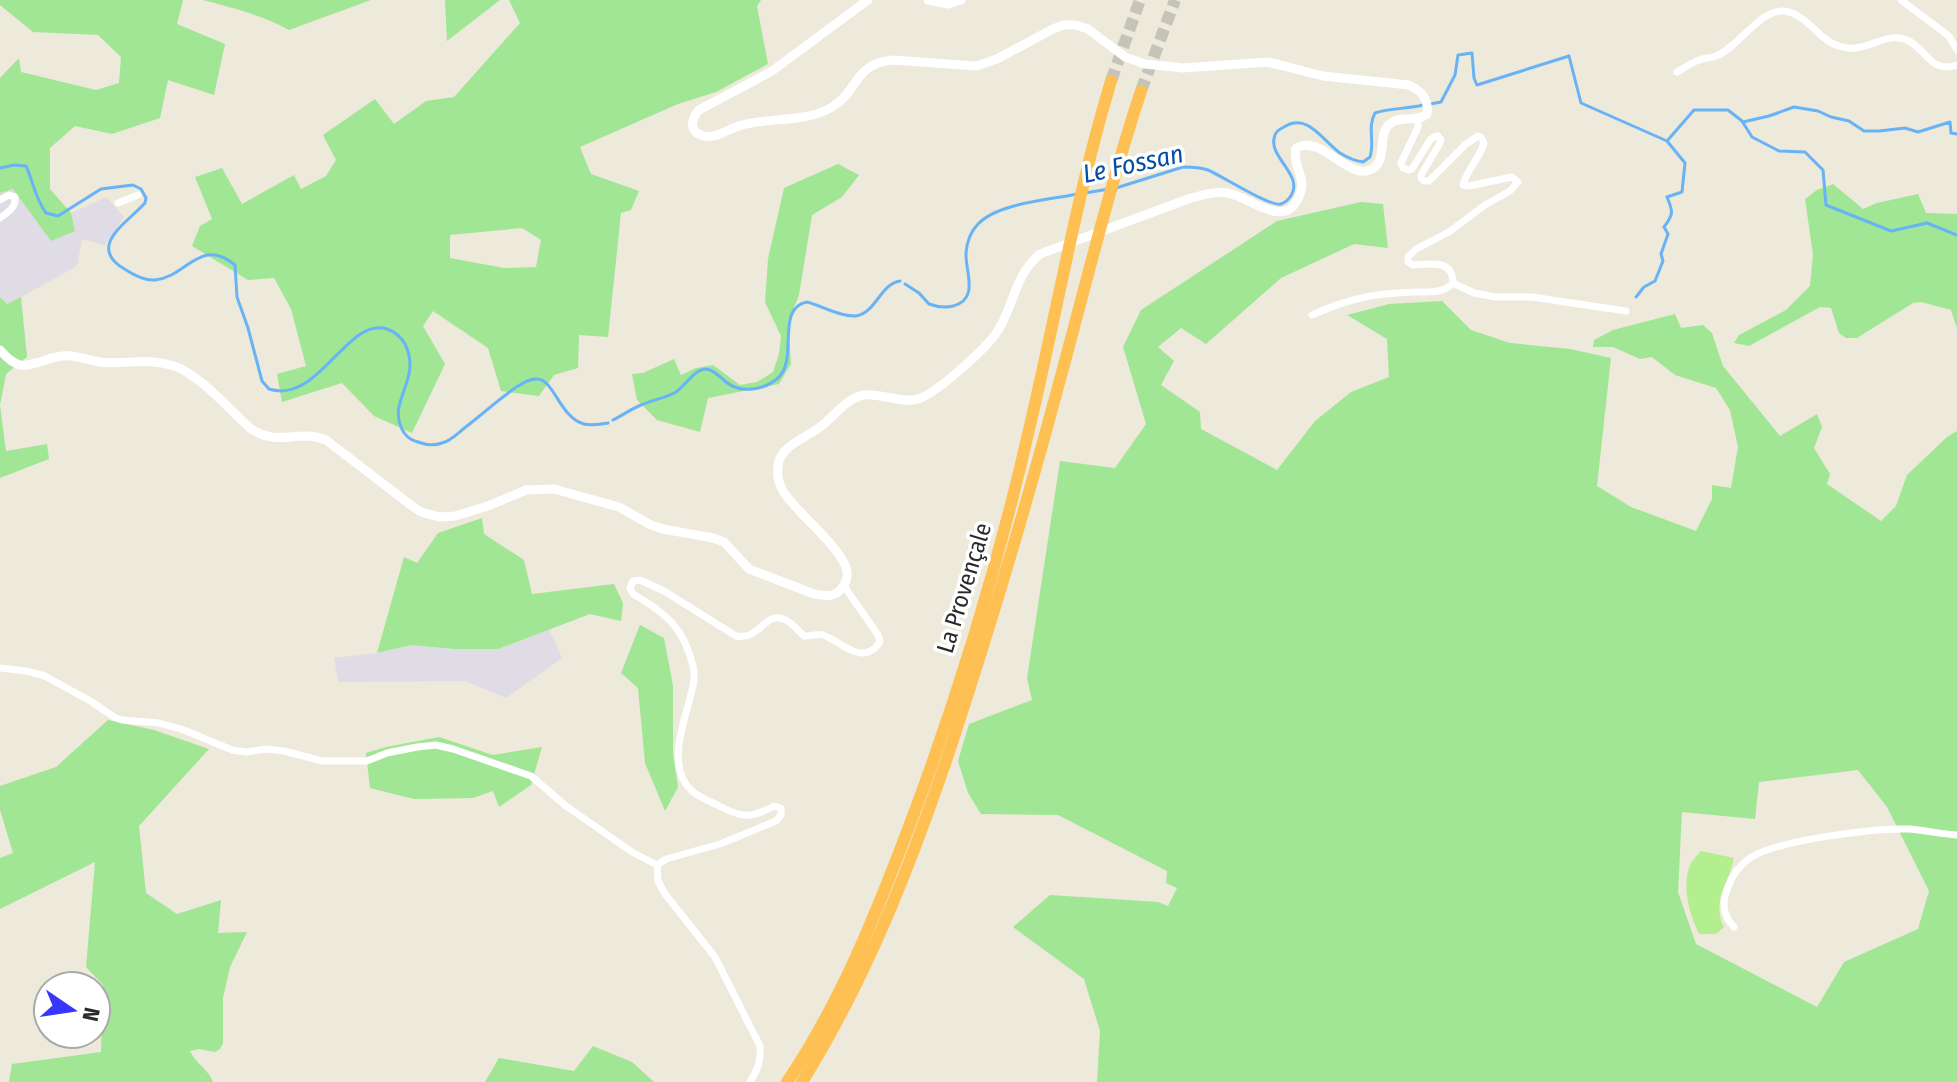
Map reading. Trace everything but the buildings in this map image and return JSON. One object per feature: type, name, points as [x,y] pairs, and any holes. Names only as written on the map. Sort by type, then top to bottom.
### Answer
[{"type":"highway","name":"La Provençale","points":[[990,604],[1096,134],[1111,81]]},
{"type":"highway","name":"La Provençale","points":[[802,1082],[845,1008],[911,858],[1076,320],[1128,128],[1141,91]]},
{"type":"highway","name":"La Provençale","points":[[787,1082],[825,1019],[860,951],[936,770]]},
{"type":"street","points":[[0,350],[21,365],[73,356],[102,362],[145,360],[184,370],[260,435],[276,439],[317,436],[326,440],[412,506],[439,517],[455,516],[488,506],[526,490],[554,489],[619,507],[663,529],[724,542],[749,569],[814,594],[832,596],[844,586],[847,569],[782,490],[778,467],[781,455],[789,447],[818,429],[855,398],[865,395],[919,399],[940,385],[992,341],[1024,270],[1040,254],[1178,202],[1216,192],[1232,194],[1275,213],[1284,212],[1294,205],[1302,185],[1294,156],[1296,148],[1311,145],[1354,168],[1372,169],[1379,161],[1387,126],[1394,120],[1418,119],[1427,114],[1427,104],[1419,90],[1409,85],[1323,76],[1277,63],[1183,68],[1145,64],[1125,57],[1088,29],[1063,25],[997,59],[976,66],[880,61],[868,67],[832,108],[813,115],[741,125],[707,137],[695,131],[693,119],[699,110],[772,71],[868,0]]},
{"type":"street","points":[[928,0],[948,4],[961,0]]},
{"type":"street","points":[[1901,0],[1949,36],[1957,50]]},
{"type":"street","points":[[1677,72],[1727,50],[1765,17],[1780,10],[1804,20],[1834,45],[1856,49],[1902,38],[1937,66],[1947,68],[1957,65]]},
{"type":"street","points":[[1312,315],[1341,302],[1367,296],[1448,289],[1453,283],[1453,274],[1447,267],[1413,265],[1408,262],[1408,257],[1510,191],[1518,182],[1512,177],[1463,185],[1482,150],[1484,143],[1478,136],[1429,181],[1424,181],[1421,175],[1440,143],[1438,136],[1430,140],[1412,169],[1403,168],[1401,163],[1418,127],[1418,119]]},
{"type":"street","points":[[0,200],[9,195],[15,197],[16,203],[0,218]]},
{"type":"street","points":[[118,203],[138,195]]},
{"type":"street","points":[[1453,283],[1474,293],[1496,297],[1532,297],[1626,311]]},
{"type":"street","points":[[657,865],[666,859],[720,844],[776,821],[781,815],[781,808],[774,806],[758,815],[736,814],[692,792],[685,784],[679,761],[681,732],[695,681],[691,658],[668,617],[633,594],[630,588],[633,581],[640,580],[664,591],[736,636],[745,638],[753,635],[770,619],[779,618],[788,621],[804,636],[823,636],[850,651],[876,648],[880,642],[878,635],[844,586]]},
{"type":"street","points":[[0,668],[45,676],[122,720],[159,723],[232,750],[246,752],[266,749],[322,761],[367,761],[417,747],[436,745],[453,749],[531,776],[632,852],[657,865]]},
{"type":"street","points":[[1734,927],[1725,914],[1726,891],[1738,870],[1753,856],[1783,845],[1860,832],[1909,829],[1957,835]]},
{"type":"street","points":[[657,865],[658,881],[665,894],[715,957],[760,1046],[759,1067],[750,1082]]},
{"type":"shaded area","points":[[13,189],[75,231],[71,213],[106,197],[124,217],[105,245],[82,239],[77,266],[7,305],[0,297],[0,193]]},
{"type":"shaded area","points":[[549,629],[562,658],[506,698],[465,681],[338,682],[334,658],[411,645],[498,649]]},
{"type":"green space","points":[[0,0],[183,0],[177,24],[225,44],[214,95],[168,80],[160,118],[112,134],[75,126],[50,148],[50,189],[71,213],[75,231],[51,241],[13,189],[0,193],[0,78],[19,58],[21,72],[96,90],[119,83],[121,57],[98,35],[33,32],[0,5]]},
{"type":"green space","points":[[203,0],[371,0],[289,30],[258,16]]},
{"type":"green space","points":[[445,0],[500,0],[447,41]]},
{"type":"green space","points":[[509,0],[761,0],[757,6],[768,64],[716,92],[678,104],[580,147],[591,174],[639,191],[631,210],[621,213],[608,337],[579,335],[578,368],[554,375],[539,396],[501,391],[488,348],[433,311],[423,326],[445,364],[412,433],[374,416],[342,383],[282,402],[277,374],[306,366],[291,309],[274,278],[248,280],[192,246],[200,226],[212,219],[195,177],[222,168],[242,204],[294,175],[301,189],[326,176],[336,160],[323,135],[375,99],[394,124],[426,101],[454,97],[520,23]],"holes":[[[522,228],[541,240],[536,267],[504,268],[450,258],[450,235]]]},
{"type":"green space","points":[[838,164],[859,175],[842,197],[812,215],[799,295],[788,323],[791,364],[779,384],[708,398],[700,432],[657,420],[637,400],[632,374],[643,373],[674,359],[681,375],[713,365],[740,385],[757,382],[773,372],[781,336],[765,302],[768,259],[784,188]]},
{"type":"green space","points":[[1833,184],[1863,209],[1918,194],[1926,213],[1957,214],[1957,328],[1951,310],[1921,302],[1913,303],[1857,338],[1846,338],[1839,333],[1831,308],[1820,307],[1749,346],[1734,343],[1739,335],[1786,310],[1810,286],[1813,254],[1805,199]]},
{"type":"green space","points":[[1361,202],[1383,204],[1388,248],[1354,244],[1281,278],[1206,344],[1181,328],[1158,347],[1174,361],[1161,385],[1200,412],[1201,429],[1277,470],[1315,421],[1351,392],[1389,377],[1387,339],[1347,315],[1389,304],[1442,301],[1471,330],[1510,343],[1570,349],[1611,358],[1597,486],[1631,507],[1696,531],[1712,499],[1712,485],[1731,488],[1738,447],[1730,410],[1716,388],[1675,375],[1652,357],[1640,359],[1613,347],[1593,347],[1594,340],[1613,330],[1675,314],[1681,328],[1703,325],[1712,333],[1723,366],[1780,436],[1817,414],[1822,427],[1814,448],[1830,474],[1827,484],[1881,521],[1896,506],[1907,475],[1957,431],[1957,1082],[1097,1082],[1100,1031],[1084,979],[1013,927],[1050,895],[1158,902],[1168,906],[1177,888],[1166,883],[1167,871],[1058,815],[981,814],[968,793],[958,761],[969,724],[1032,700],[1027,678],[1060,461],[1115,468],[1146,424],[1123,347],[1141,310],[1277,221]],"holes":[[[1858,770],[1887,807],[1929,891],[1918,929],[1844,962],[1817,1007],[1696,944],[1678,892],[1682,812],[1755,819],[1759,782]]]},
{"type":"green space","points":[[0,297],[7,304],[21,297],[27,357],[6,374],[0,405]]},
{"type":"green space","points":[[0,405],[6,451],[47,444],[49,459],[0,478]]},
{"type":"green space","points":[[482,518],[484,534],[524,560],[532,594],[614,584],[623,603],[621,621],[590,614],[498,649],[411,645],[377,653],[404,557],[417,563],[438,533]]},
{"type":"green space","points":[[640,625],[664,638],[673,686],[673,754],[678,787],[665,811],[645,763],[638,688],[621,673]]},
{"type":"green space","points":[[108,720],[154,730],[209,749],[139,826],[146,893],[177,914],[221,900],[218,933],[247,932],[230,967],[223,998],[223,1043],[215,1052],[190,1051],[213,1082],[9,1082],[12,1064],[112,1050],[112,970],[89,970],[86,967],[95,862],[0,909],[0,858],[13,853],[0,810],[0,786],[56,767]]},
{"type":"green space","points":[[439,737],[493,755],[542,747],[531,785],[499,807],[493,791],[473,798],[414,799],[370,788],[366,753]]},
{"type":"green space","points":[[1701,851],[1734,858],[1720,900],[1720,918],[1724,927],[1716,934],[1699,934],[1688,902],[1686,884],[1689,868]]},
{"type":"green space","points":[[593,1046],[632,1062],[654,1082],[485,1082],[499,1058],[574,1071]]},
{"type":"waterway","name":"Le Fossan","points":[[1430,104],[1441,102],[1455,75],[1458,55],[1472,53],[1477,85],[1569,56],[1581,103],[1667,141],[1685,163],[1682,192],[1667,197],[1672,212],[1664,227],[1668,234],[1661,254],[1663,261],[1655,281],[1644,287],[1636,297]]},
{"type":"waterway","name":"Le Fossan","points":[[1116,188],[1183,167],[1196,167],[1208,170],[1267,201],[1281,204],[1294,189],[1290,174],[1276,151],[1274,143],[1278,130],[1293,123],[1308,125],[1340,153],[1363,162],[1370,157],[1375,113],[1423,105]]},
{"type":"waterway","name":"Le Fossan","points":[[1743,122],[1794,107],[1849,121],[1864,131],[1905,128],[1918,132],[1950,122],[1951,133],[1957,134]]},
{"type":"waterway","points":[[1667,141],[1694,110],[1728,110],[1742,121],[1752,137],[1779,151],[1805,152],[1823,170],[1826,205],[1891,231],[1927,223],[1957,235]]},
{"type":"waterway","name":"Le Fossan","points":[[0,168],[26,166],[42,207],[46,213],[58,216],[101,189],[133,185],[141,189],[145,203],[120,227],[109,244],[109,253],[114,261],[140,277],[151,280],[166,277],[203,256],[223,257],[235,265],[237,297],[262,381],[269,389],[287,390],[303,385],[359,335],[372,329],[387,329],[402,339],[409,356],[410,368],[398,417],[404,432],[415,441],[433,445],[448,441],[515,388],[534,379],[548,385],[576,420],[590,425],[608,423]]},
{"type":"waterway","name":"Le Fossan","points":[[1085,193],[1109,189]]},
{"type":"waterway","name":"Le Fossan","points":[[905,284],[932,305],[947,307],[961,302],[969,291],[967,245],[978,224],[1011,207],[1077,194]]},
{"type":"waterway","name":"Le Fossan","points":[[613,420],[676,392],[697,372],[705,369],[738,388],[752,389],[766,385],[784,370],[789,324],[797,306],[807,302],[856,316],[863,314],[888,287],[900,281]]},
{"type":"tunnel","points":[[1111,81],[1140,0]]},
{"type":"tunnel","points":[[1141,91],[1175,0]]}]
